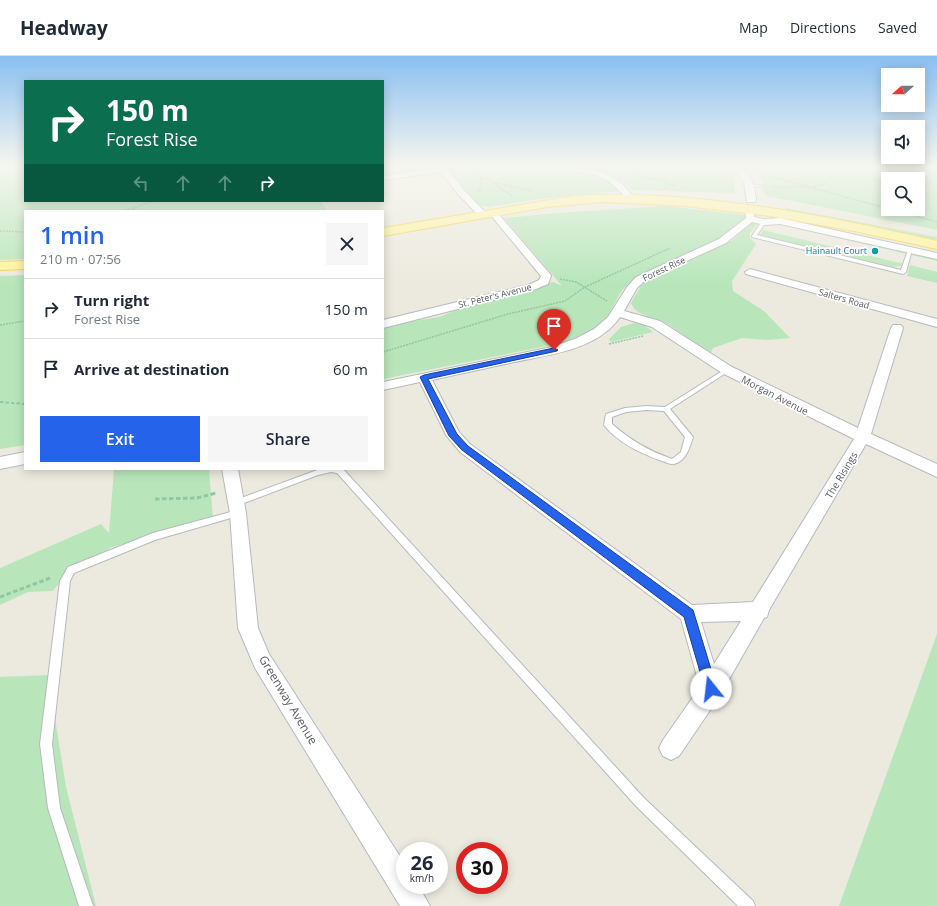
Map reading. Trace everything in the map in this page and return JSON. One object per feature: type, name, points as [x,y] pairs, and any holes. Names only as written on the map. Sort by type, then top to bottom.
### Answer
[{"type":"main road","points":[[384,232],[536,205]]},
{"type":"main road","points":[[711,205],[750,208],[937,234]]},
{"type":"main road","points":[[733,205],[798,216],[937,245]]},
{"type":"main road","points":[[0,266],[24,265]]},
{"type":"street","points":[[480,205],[546,276]]},
{"type":"street","points":[[751,205],[750,208],[764,222],[780,221],[937,256]]},
{"type":"street","name":"Forest Rise","points":[[384,386],[554,350],[581,342],[597,333],[609,323],[620,309],[629,292],[641,278],[725,239],[750,208]]},
{"type":"street","name":"Salters Road","points":[[750,272],[877,308],[937,323]]},
{"type":"street","name":"St. Peter's Avenue","points":[[384,324],[532,287],[544,282],[546,276]]},
{"type":"street","points":[[877,308],[898,328],[937,323]]},
{"type":"street","name":"Morgan Avenue","points":[[620,309],[656,324],[727,370],[863,437],[937,471]]},
{"type":"street","name":"The Risings","points":[[670,748],[711,689],[760,611],[863,437],[898,328]]},
{"type":"street","points":[[424,377],[453,436],[465,448],[689,614],[711,689]]},
{"type":"street","points":[[0,463],[24,458]]},
{"type":"street","name":"Greenway Avenue","points":[[234,493],[248,628],[262,660],[416,906]]},
{"type":"street","points":[[689,614],[760,611]]},
{"type":"lane","points":[[764,222],[754,236],[903,272],[910,250]]},
{"type":"lane","points":[[666,409],[689,437],[684,453],[673,462],[652,455],[626,441],[608,424],[609,416],[625,410],[646,408],[666,409],[727,370]]},
{"type":"lane","points":[[86,906],[54,808],[46,744],[65,581],[68,574],[71,570],[153,537],[234,493],[327,470]]},
{"type":"lane","points":[[336,470],[340,471],[640,802],[748,906]]},
{"type":"path","points":[[125,210],[141,205]]},
{"type":"path","points":[[132,210],[141,205]]},
{"type":"path","points":[[869,205],[937,222]]},
{"type":"path","points":[[0,232],[24,232]]},
{"type":"path","points":[[384,352],[508,314],[565,301],[585,286],[648,256],[674,247]]},
{"type":"path","points":[[546,276],[576,282],[585,286],[620,309]]},
{"type":"path","points":[[0,325],[24,321]]},
{"type":"path","points":[[0,402],[24,404]]},
{"type":"path","points":[[156,499],[197,498],[234,493]]},
{"type":"path","points":[[0,597],[45,579],[68,574]]},
{"type":"green space","points":[[0,205],[323,205],[326,210],[24,210],[24,259],[0,260]]},
{"type":"green space","points":[[479,205],[503,205],[489,207]]},
{"type":"green space","points":[[810,205],[881,205],[881,216],[925,216],[925,205],[937,205],[937,230]]},
{"type":"green space","points":[[666,206],[746,215],[739,224],[728,233],[713,242],[635,278],[624,289],[606,319],[588,333],[562,343],[384,379],[384,328],[407,322],[440,317],[465,306],[530,292],[553,282],[562,286],[504,218]]},
{"type":"green space","points":[[786,208],[937,237],[937,241],[786,210]]},
{"type":"green space","points":[[769,222],[937,256],[937,261]]},
{"type":"green space","points":[[751,223],[757,224],[750,233],[750,238],[756,244],[732,281],[733,291],[764,311],[790,338],[768,340],[742,338],[713,348],[710,355],[662,321],[644,315],[636,311],[633,307],[631,303],[641,286],[649,280],[733,240]]},
{"type":"green space","points":[[763,230],[904,264],[903,266],[891,267],[760,235]]},
{"type":"green space","points":[[910,265],[937,272],[937,283],[907,276]]},
{"type":"green space","points":[[24,275],[24,445],[0,449],[0,276]]},
{"type":"green space","points":[[634,323],[642,323],[653,332],[611,342],[609,339],[621,327]]},
{"type":"green space","points":[[114,470],[209,470],[213,519],[112,547],[93,559],[69,570],[53,591],[28,592],[0,605],[0,568],[101,524],[109,533]]},
{"type":"green space","points":[[937,634],[937,906],[839,906]]},
{"type":"green space","points":[[48,675],[66,787],[96,906],[0,906],[0,677]]},
{"type":"place","name":"Hainault Court","points":[[875,251]]},
{"type":"route","points":[[554,350],[424,377],[453,436],[465,448],[689,614],[711,689]]}]
